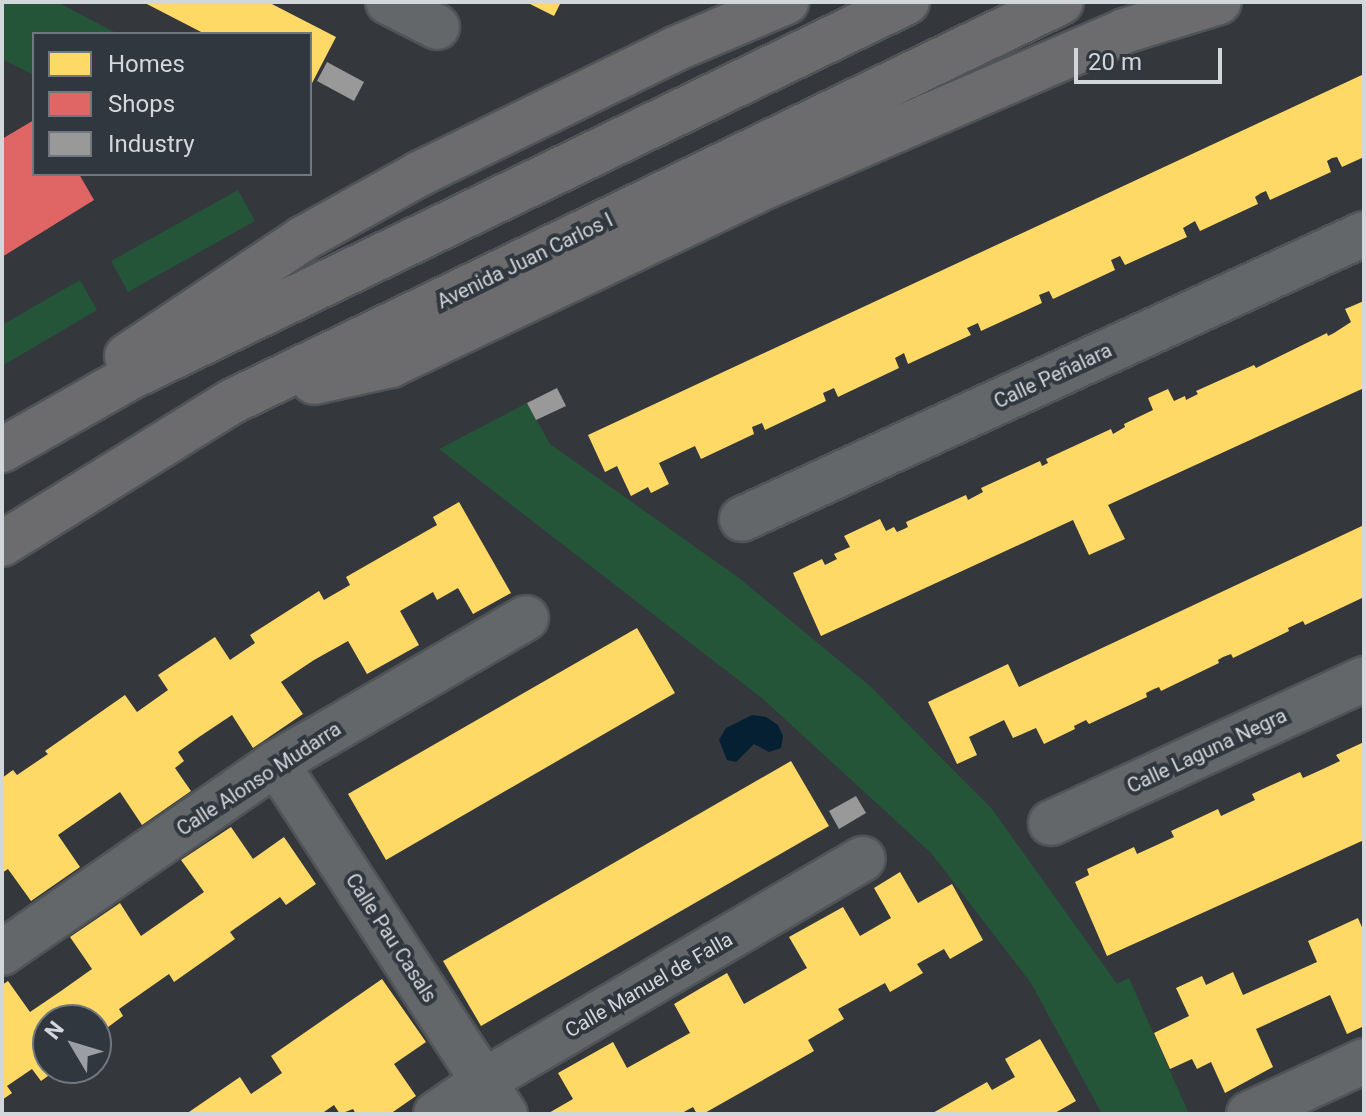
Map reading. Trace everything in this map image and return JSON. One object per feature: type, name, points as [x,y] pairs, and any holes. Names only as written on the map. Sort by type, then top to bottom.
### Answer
[{"type":"main road","points":[[2,449],[173,322],[304,238],[462,153],[675,49],[786,2]]},
{"type":"main road","points":[[2,449],[129,378],[907,2]]},
{"type":"main road","name":"Avenida Juan Carlos I","points":[[2,544],[233,401],[1061,2]]},
{"type":"main road","points":[[233,401],[391,365],[755,191],[1124,31],[1219,2]]},
{"type":"street","points":[[388,2],[437,27]]},
{"type":"street","name":"Calle Peñalara","points":[[742,519],[1364,234]]},
{"type":"street","name":"Calle Alonso Mudarra","points":[[2,953],[276,763],[526,618]]},
{"type":"street","name":"Calle Laguna Negra","points":[[1051,823],[1364,679]]},
{"type":"street","name":"Calle Pau Casals","points":[[276,763],[494,1098]]},
{"type":"street","name":"Calle Manuel de Falla","points":[[436,1114],[494,1098],[863,859]]},
{"type":"street","points":[[1249,1114],[1363,1065]]},
{"type":"green space","points":[[2,2],[57,2],[114,32],[32,32],[32,74],[2,59]]},
{"type":"green space","points":[[238,190],[255,221],[128,292],[111,261]]},
{"type":"green space","points":[[80,280],[97,310],[2,366],[2,325]]},
{"type":"green space","points":[[527,403],[550,444],[739,578],[870,686],[992,809],[1117,984],[1129,978],[1189,1114],[1102,1114],[1031,983],[931,853],[763,699],[439,449]]},
{"type":"water","points":[[752,715],[766,717],[778,725],[783,736],[781,748],[769,752],[754,744],[736,762],[727,760],[719,740],[726,728]]},
{"type":"building: Homes","points":[[143,2],[268,2],[336,37],[312,83],[312,32],[201,32]]},
{"type":"building: Homes","points":[[526,2],[561,2],[554,16]]},
{"type":"building: Homes","points":[[1364,74],[1364,157],[1342,167],[1337,157],[1332,158],[1327,161],[1331,172],[1270,200],[1266,191],[1261,193],[1255,197],[1258,204],[1200,231],[1195,221],[1183,228],[1187,237],[1125,265],[1120,256],[1111,260],[1115,270],[1053,299],[1049,291],[1039,295],[1042,303],[981,331],[978,323],[967,328],[971,335],[908,364],[904,353],[895,358],[899,368],[838,397],[834,388],[823,393],[826,401],[765,430],[762,423],[752,427],[754,434],[701,459],[695,446],[659,463],[669,484],[651,493],[648,487],[631,496],[617,466],[605,472],[588,435]]},
{"type":"building: Homes","points":[[1364,301],[1364,388],[1108,505],[1125,539],[1089,555],[1073,520],[821,636],[793,573],[822,559],[825,565],[837,559],[834,554],[850,547],[844,536],[880,519],[886,531],[894,527],[897,532],[904,529],[908,527],[906,522],[966,495],[968,500],[983,492],[981,488],[1040,461],[1042,466],[1048,463],[1046,459],[1111,429],[1113,434],[1125,427],[1124,424],[1153,410],[1148,398],[1168,389],[1174,401],[1185,396],[1186,400],[1198,394],[1196,391],[1254,365],[1256,368],[1327,333],[1328,336],[1351,322],[1345,309]]},
{"type":"building: Homes","points":[[459,502],[511,593],[473,614],[458,588],[437,600],[433,592],[400,611],[419,645],[367,674],[348,641],[314,660],[281,682],[303,714],[253,748],[232,715],[199,737],[178,752],[184,761],[175,768],[191,791],[142,825],[120,792],[58,835],[80,867],[31,901],[8,869],[2,873],[2,778],[13,770],[17,775],[48,754],[45,751],[125,695],[137,712],[168,690],[158,675],[215,637],[230,660],[255,643],[250,635],[319,591],[324,600],[350,585],[346,577],[437,525],[433,517]]},
{"type":"building: Homes","points":[[1364,525],[1362,598],[1305,625],[1303,621],[1233,658],[1231,654],[1223,657],[1218,660],[1219,663],[1161,691],[1159,687],[1154,689],[1146,693],[1147,697],[1089,724],[1086,720],[1044,744],[1036,728],[1013,738],[1004,720],[969,737],[977,755],[957,764],[928,702],[1008,664],[1019,687]]},
{"type":"building: Homes","points":[[637,628],[675,693],[386,860],[348,794]]},
{"type":"building: Homes","points":[[1364,742],[1364,840],[1107,956],[1075,882],[1089,875],[1087,869],[1134,847],[1137,854],[1159,844],[1174,837],[1171,831],[1218,809],[1221,816],[1255,800],[1252,794],[1300,772],[1303,778],[1340,761],[1336,755]]},
{"type":"building: Homes","points":[[791,761],[829,826],[481,1026],[443,961]]},
{"type":"building: Homes","points":[[231,827],[253,859],[284,837],[316,884],[286,905],[280,897],[230,932],[235,939],[174,982],[169,974],[119,1009],[123,1016],[112,1024],[112,1004],[42,1004],[92,969],[70,937],[120,903],[141,936],[204,892],[181,860]]},
{"type":"building: Homes","points":[[900,872],[918,903],[952,884],[983,940],[950,959],[944,949],[917,964],[923,973],[890,992],[885,983],[838,1009],[844,1019],[808,1040],[814,1051],[703,1114],[697,1114],[693,1107],[680,1114],[547,1114],[573,1099],[558,1073],[613,1042],[627,1068],[690,1033],[674,1004],[727,973],[744,1004],[807,968],[789,937],[843,907],[860,936],[891,918],[874,888]]},
{"type":"building: Homes","points":[[1358,918],[1364,932],[1364,1026],[1347,1034],[1330,995],[1256,1029],[1273,1067],[1225,1093],[1211,1062],[1197,1069],[1192,1059],[1170,1069],[1154,1033],[1189,1016],[1176,988],[1202,976],[1206,985],[1233,972],[1243,995],[1317,962],[1308,941]]},
{"type":"building: Homes","points":[[382,979],[426,1042],[394,1064],[416,1096],[390,1114],[356,1114],[353,1109],[340,1114],[334,1105],[321,1114],[186,1114],[240,1077],[251,1094],[282,1073],[271,1056]]},
{"type":"building: Homes","points":[[8,981],[30,1012],[32,1011],[32,1069],[7,1086],[12,1093],[2,1100],[2,985]]},
{"type":"building: Homes","points":[[1040,1039],[1076,1101],[1053,1114],[931,1114],[987,1082],[992,1090],[1015,1077],[1005,1059]]},
{"type":"building: Shops","points":[[32,121],[32,176],[80,176],[94,200],[2,257],[2,139]]},
{"type":"building: Industry","points":[[327,62],[364,82],[354,101],[317,81]]},
{"type":"building: Industry","points":[[557,388],[566,406],[536,420],[527,403]]},
{"type":"building: Industry","points":[[856,796],[866,813],[839,829],[829,811]]}]
